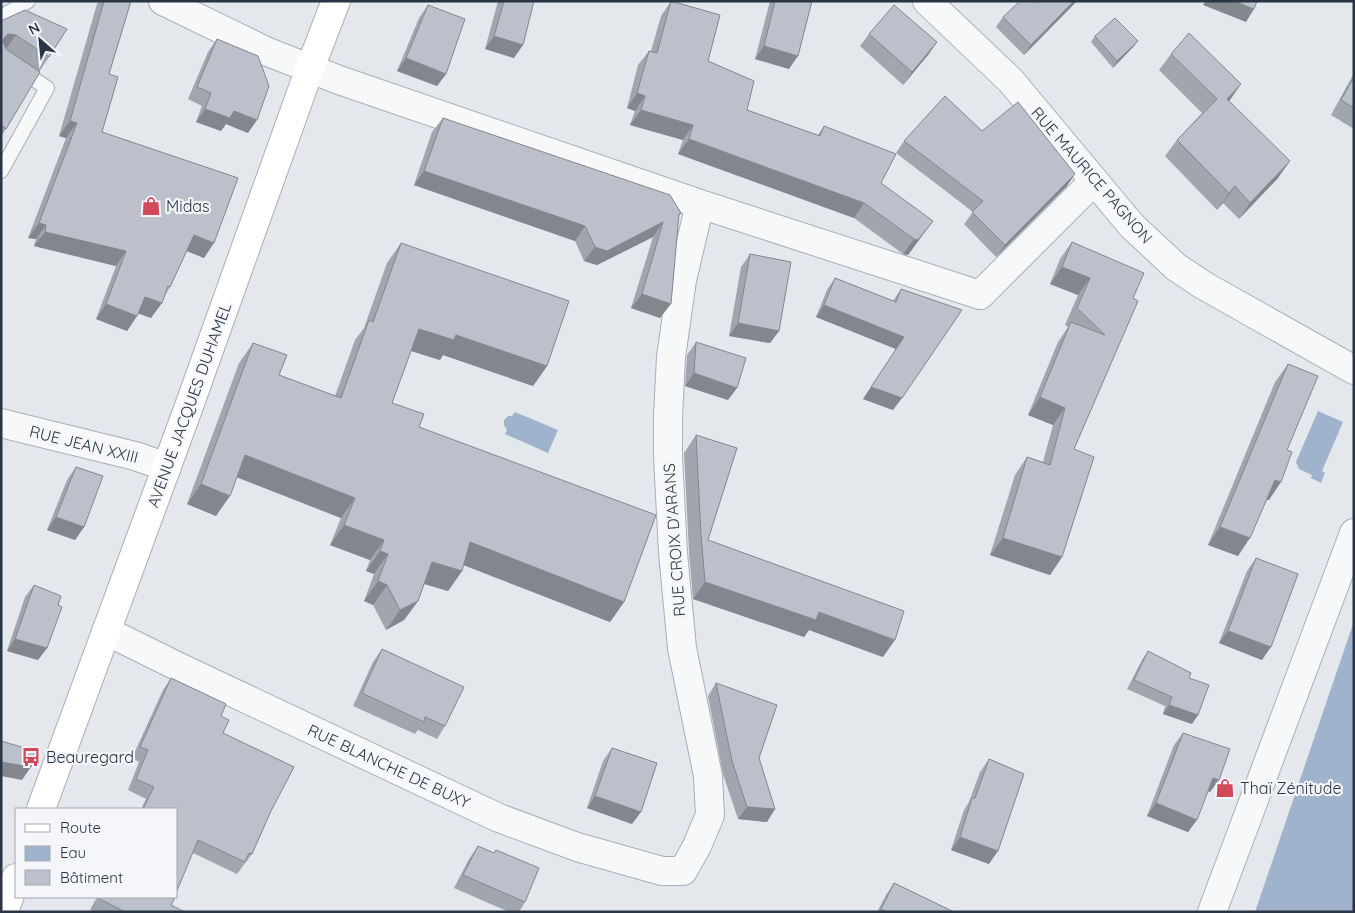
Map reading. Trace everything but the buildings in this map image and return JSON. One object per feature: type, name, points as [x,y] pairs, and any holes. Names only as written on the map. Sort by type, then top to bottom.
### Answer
[{"type":"main road","name":"AVENUE JACQUES DUHAMEL","points":[[41,808],[336,1]]},
{"type":"main road","points":[[4,912],[15,881]]},
{"type":"street","points":[[163,1],[268,52],[349,83],[700,204],[980,295],[1094,181]]},
{"type":"street","name":"RUE MAURICE PAGNON","points":[[927,1],[1011,81],[1132,226],[1176,268],[1354,370]]},
{"type":"street","name":"RUE CROIX D'ARANS","points":[[683,871],[697,846],[710,814],[708,776],[682,648],[673,553],[668,417],[671,357],[682,280],[700,204]]},
{"type":"street","name":"RUE JEAN XXIII","points":[[1,423],[135,456],[167,467]]},
{"type":"street","points":[[1212,912],[1354,533]]},
{"type":"street","name":"RUE BLANCHE DE BUXY","points":[[106,631],[499,818],[586,850],[662,871],[683,871]]},
{"type":"lane","points":[[1,17],[28,1]]},
{"type":"lane","points":[[1,56],[47,88],[1,171]]},
{"type":"water","points":[[1318,411],[1343,422],[1322,471],[1325,473],[1321,483],[1311,478],[1312,475],[1299,469],[1296,462]]},
{"type":"water","points":[[515,412],[558,430],[548,453],[505,434],[507,430],[504,420]]},
{"type":"water","points":[[1354,621],[1354,912],[1255,912]]},
{"type":"place","name":"Midas","points":[[151,206]]},
{"type":"place","name":"Beauregard","points":[[31,757]]},
{"type":"place","name":"Thaï Zénitude","points":[[1225,788]]}]
